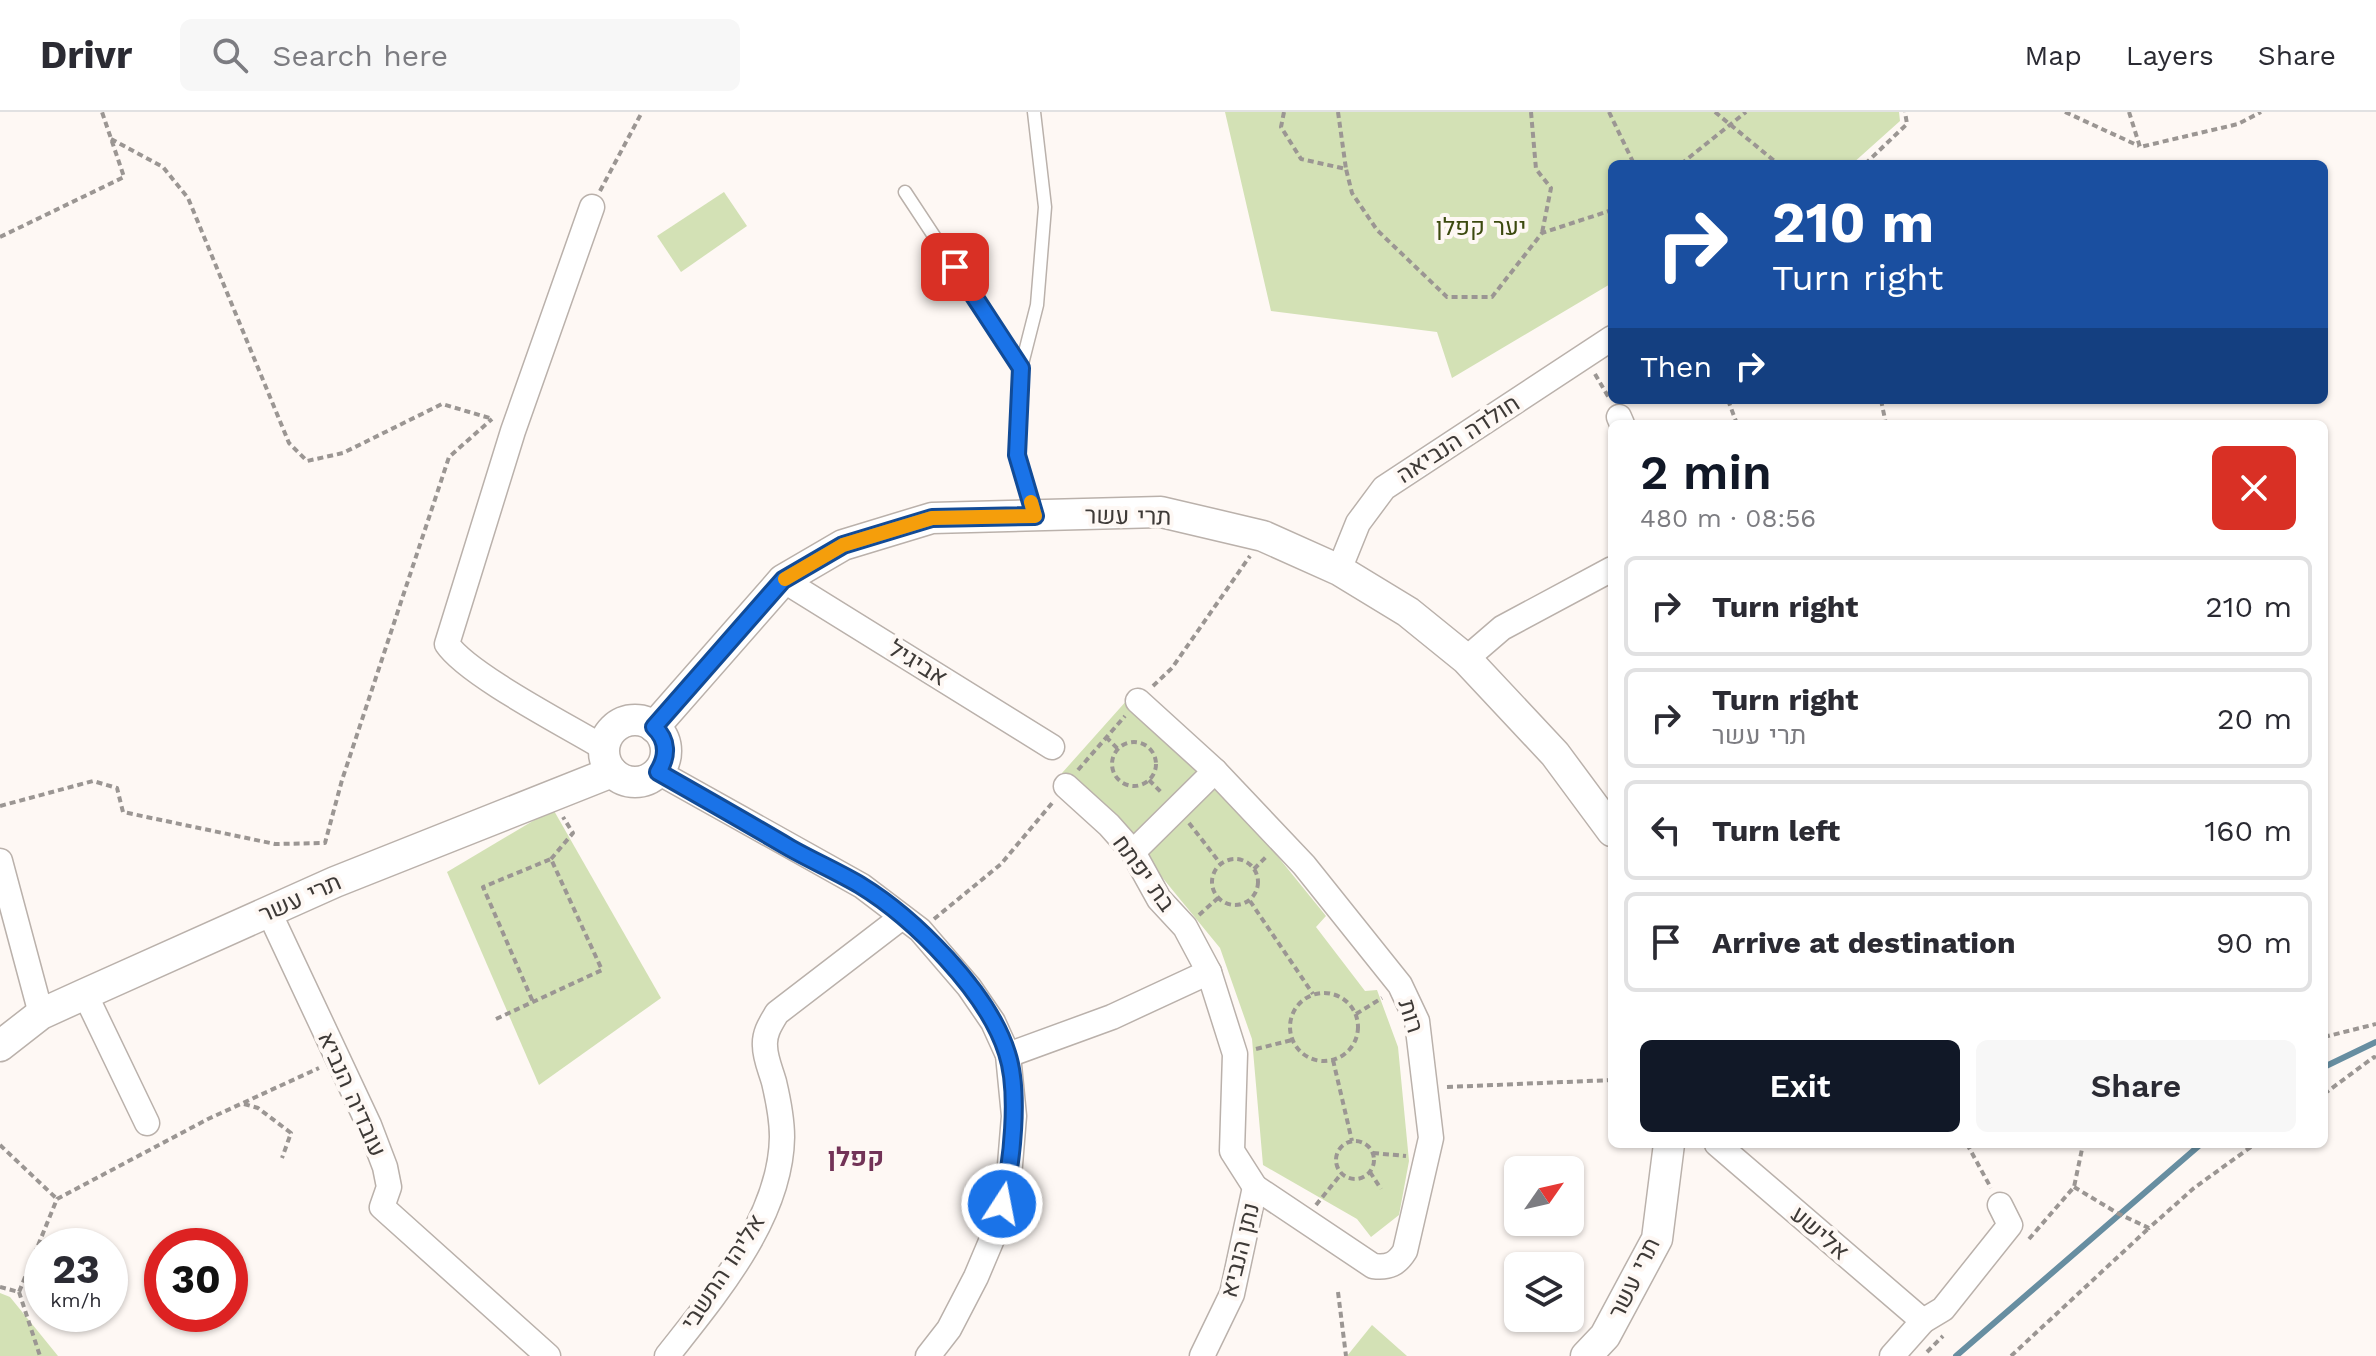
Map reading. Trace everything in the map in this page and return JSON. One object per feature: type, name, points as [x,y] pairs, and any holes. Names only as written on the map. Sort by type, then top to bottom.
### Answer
[{"type":"street","points":[[592,207],[503,425],[447,644],[453,653],[608,760],[631,781],[642,781],[658,772],[666,752],[664,742],[654,727],[644,721],[623,722],[608,736],[608,760]]},
{"type":"street","name":"חולדה הנביאה","points":[[1339,570],[1358,523],[1384,488],[1608,341]]},
{"type":"street","name":"תרי עשר","points":[[654,727],[783,580],[843,545],[932,518],[1161,512],[1263,536],[1339,570],[1408,612],[1466,659],[1555,754],[1608,826]]},
{"type":"street","points":[[1466,659],[1502,628],[1608,571]]},
{"type":"street","name":"אביגיל","points":[[783,580],[1052,747]]},
{"type":"street","name":"רות","points":[[1138,701],[1215,771],[1304,865],[1400,985],[1417,1021],[1431,1138],[1405,1251],[1399,1261],[1386,1267],[1373,1266],[1255,1187]]},
{"type":"street","name":"תרי עשר","points":[[0,1046],[41,1014],[335,882],[550,796],[608,760]]},
{"type":"street","points":[[1133,852],[1215,771]]},
{"type":"street","points":[[658,772],[862,886],[911,923],[969,987],[993,1022],[1008,1055],[1014,1116],[1009,1177],[995,1232],[976,1277],[949,1329],[928,1356]]},
{"type":"street","name":"בת יפתח","points":[[1066,786],[1133,852],[1159,899],[1185,927],[1209,972],[1235,1054],[1232,1151],[1255,1187]]},
{"type":"street","points":[[0,861],[41,1014]]},
{"type":"street","name":"עובדיה הנביא","points":[[269,912],[385,1167],[389,1187],[382,1207],[548,1356]]},
{"type":"street","name":"אליהו התשבי","points":[[667,1356],[712,1299],[760,1224],[777,1173],[782,1137],[776,1089],[764,1047],[767,1030],[777,1013],[911,923]]},
{"type":"street","points":[[1008,1055],[1112,1017],[1209,972]]},
{"type":"street","points":[[85,994],[147,1123]]},
{"type":"street","name":"תרי עשר","points":[[1586,1356],[1605,1336],[1657,1239],[1668,1148]]},
{"type":"street","name":"אלישע","points":[[1722,1148],[1923,1321]]},
{"type":"street","name":"נתן הנביא","points":[[1202,1356],[1232,1294],[1255,1187]]},
{"type":"street","points":[[1892,1356],[1923,1321],[1943,1309],[2010,1225],[2000,1205]]},
{"type":"lane","points":[[1034,112],[1045,207],[1037,305],[1021,368],[1017,455],[1035,516]]},
{"type":"lane","points":[[905,192],[1021,368]]},
{"type":"path","points":[[0,237],[124,177],[102,112]]},
{"type":"path","points":[[592,207],[642,112]]},
{"type":"path","points":[[1284,112],[1281,127],[1301,159],[1346,169]]},
{"type":"path","points":[[1338,112],[1352,193],[1377,230],[1447,297],[1492,297],[1542,233],[1551,188],[1536,169],[1531,112]]},
{"type":"path","points":[[1609,112],[1632,160]]},
{"type":"path","points":[[1715,112],[1773,160]]},
{"type":"path","points":[[1686,160],[1746,112]]},
{"type":"path","points":[[1869,160],[1907,124],[1905,112]]},
{"type":"path","points":[[2065,112],[2140,147],[2238,124],[2261,112]]},
{"type":"path","points":[[2129,112],[2140,147]]},
{"type":"path","points":[[111,139],[163,167],[188,198],[289,443],[307,461],[343,453],[442,404],[503,425]]},
{"type":"path","points":[[1542,233],[1608,211]]},
{"type":"path","points":[[1585,356],[1608,398]]},
{"type":"path","points":[[0,806],[93,781],[117,788],[123,812],[275,844],[325,843],[342,780],[449,457],[503,425]]},
{"type":"path","points":[[911,923],[1001,864],[1106,737],[1172,668],[1263,536]]},
{"type":"path","points":[[1106,737],[1118,749]]},
{"type":"path","points":[[1132,742],[1146,745],[1156,757],[1152,778],[1138,786],[1118,779],[1112,766],[1118,749],[1132,742]]},
{"type":"path","points":[[533,1002],[483,887],[551,859],[573,833],[550,796]]},
{"type":"path","points":[[1177,808],[1221,864]]},
{"type":"path","points":[[496,1019],[602,970],[551,859]]},
{"type":"path","points":[[1240,859],[1253,867],[1259,881],[1250,901],[1243,905],[1228,905],[1216,895],[1212,880],[1221,864],[1240,859]]},
{"type":"path","points":[[1250,901],[1313,994]]},
{"type":"path","points":[[1356,1014],[1400,985]]},
{"type":"path","points":[[1313,994],[1336,994],[1346,1000],[1356,1014],[1359,1030],[1356,1041],[1349,1051],[1333,1060],[1318,1061],[1307,1057],[1292,1040],[1291,1017],[1303,999],[1313,994]]},
{"type":"path","points":[[2328,1036],[2376,1024]]},
{"type":"path","points":[[1235,1054],[1292,1040]]},
{"type":"path","points":[[2328,1091],[2376,1058]]},
{"type":"path","points":[[40,1356],[19,1292],[57,1199],[338,1059]]},
{"type":"path","points":[[1333,1060],[1352,1141]]},
{"type":"path","points":[[1426,1088],[1608,1080]]},
{"type":"path","points":[[243,1104],[258,1108],[291,1133],[282,1158]]},
{"type":"path","points":[[1352,1141],[1365,1144],[1373,1153],[1370,1172],[1359,1178],[1342,1173],[1337,1163],[1338,1152],[1352,1141]]},
{"type":"path","points":[[0,1145],[57,1199]]},
{"type":"path","points":[[1969,1148],[2000,1205]]},
{"type":"path","points":[[2082,1148],[2074,1187],[2149,1228]]},
{"type":"path","points":[[2011,1356],[2194,1188],[2249,1148]]},
{"type":"path","points":[[1373,1153],[1427,1158]]},
{"type":"path","points":[[1370,1172],[1381,1189]]},
{"type":"path","points":[[1303,1220],[1342,1173]]},
{"type":"path","points":[[0,1287],[19,1292]]},
{"type":"path","points":[[1338,1292],[1346,1356]]},
{"type":"path","points":[[1923,1356],[1942,1337]]},
{"type":"green space","name":"יער קפלן","points":[[1225,112],[1899,112],[1900,121],[1856,160],[1608,160],[1608,285],[1452,378],[1437,332],[1271,311]]},
{"type":"green space","points":[[724,192],[747,226],[681,272],[657,236]]},
{"type":"green space","points":[[1128,699],[1236,805],[1326,916],[1316,927],[1365,991],[1377,990],[1398,1047],[1409,1161],[1399,1215],[1371,1237],[1357,1219],[1263,1165],[1252,1039],[1220,948],[1143,854],[1062,773]]},
{"type":"green space","points":[[553,809],[661,998],[539,1085],[447,872]]},
{"type":"green space","points":[[0,1293],[10,1297],[24,1314],[24,1332],[38,1332],[58,1356],[0,1356]]},
{"type":"green space","points":[[1372,1325],[1407,1356],[1347,1356]]},
{"type":"waterway","points":[[2328,1065],[2376,1042]]},
{"type":"waterway","points":[[1956,1356],[2196,1148]]},
{"type":"slow traffic","points":[[785,579],[843,545],[932,518],[1035,516],[1031,502]]},
{"type":"district","name":"קפלן","points":[[856,1157]]},
{"type":"route","points":[[955,267],[1021,368],[1017,455],[1035,516],[932,518],[843,545],[783,580],[654,727],[664,742],[666,752],[658,772],[862,886],[920,930],[969,987],[993,1022],[1008,1055],[1014,1116],[1009,1177],[1002,1204]]}]
